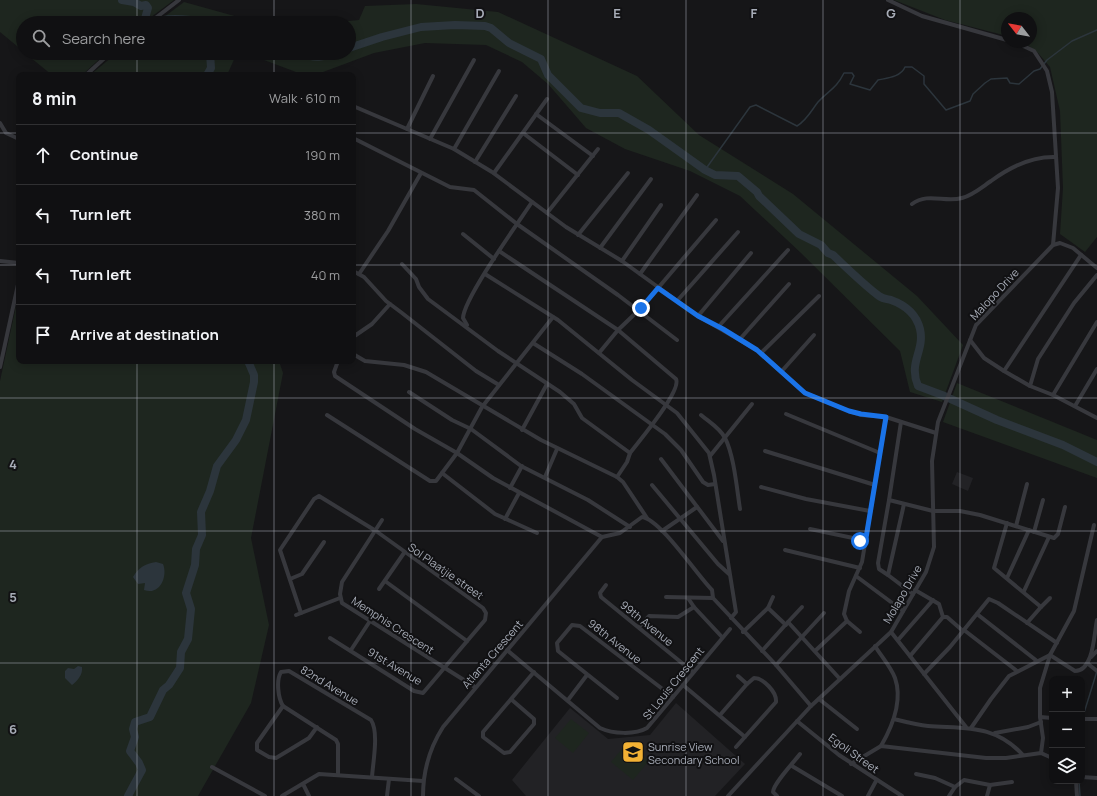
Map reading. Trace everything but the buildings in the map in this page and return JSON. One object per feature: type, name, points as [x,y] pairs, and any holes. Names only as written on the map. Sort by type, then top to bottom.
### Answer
[{"type":"street","points":[[158,16],[179,0]]},
{"type":"street","points":[[888,0],[922,16],[1001,38]]},
{"type":"street","points":[[1028,48],[1034,51],[1047,71],[1054,111],[1058,188],[1053,245],[1060,243],[1065,244],[1097,268]]},
{"type":"street","points":[[89,72],[102,60]]},
{"type":"street","points":[[430,139],[474,60]]},
{"type":"street","points":[[454,149],[499,71]]},
{"type":"street","points":[[407,129],[432,76]]},
{"type":"street","points":[[475,162],[516,96]]},
{"type":"street","points":[[494,173],[547,99]]},
{"type":"street","points":[[356,107],[454,149],[494,173],[547,214],[622,261],[698,316],[719,326],[740,339],[761,354],[805,393],[849,411],[886,417],[936,433]]},
{"type":"street","points":[[536,114],[593,156]]},
{"type":"street","points":[[0,123],[6,133],[16,138]]},
{"type":"street","points":[[522,133],[578,175]]},
{"type":"street","points":[[356,140],[450,187],[474,190],[517,224],[677,340]]},
{"type":"street","points":[[547,214],[598,149]]},
{"type":"street","points":[[912,204],[924,198],[962,198],[974,193],[1010,168],[1044,157],[1056,157]]},
{"type":"street","points":[[359,274],[388,231],[421,173]]},
{"type":"street","points":[[578,234],[628,173]]},
{"type":"street","points":[[600,248],[651,179]]},
{"type":"street","points":[[640,274],[697,195]]},
{"type":"street","points":[[468,327],[463,318],[464,313],[494,259],[532,202]]},
{"type":"street","points":[[622,261],[661,205]]},
{"type":"street","points":[[599,353],[618,330],[638,311],[716,220]]},
{"type":"street","points":[[677,301],[738,232]]},
{"type":"street","points":[[463,234],[494,259]]},
{"type":"street","name":"Malopo Drive","points":[[943,408],[976,325],[982,317],[1053,245]]},
{"type":"street","points":[[719,326],[788,250]]},
{"type":"street","points":[[500,251],[618,330],[676,379],[678,383],[666,405],[630,453],[627,462],[617,477]]},
{"type":"street","points":[[698,316],[751,253]]},
{"type":"street","points":[[1004,371],[1081,255]]},
{"type":"street","points":[[0,261],[16,263]]},
{"type":"street","points":[[402,264],[416,278],[419,287],[428,299],[468,327],[516,364],[574,404],[582,418],[630,453]]},
{"type":"street","points":[[356,272],[364,277],[390,304],[476,371],[499,385]]},
{"type":"street","points":[[485,274],[553,317],[677,412],[710,456],[736,612],[731,618]]},
{"type":"street","points":[[1030,386],[1038,359],[1074,304],[1097,275]]},
{"type":"street","points":[[740,339],[789,284]]},
{"type":"street","points":[[0,367],[2,346],[16,292]]},
{"type":"street","points":[[761,354],[819,296]]},
{"type":"street","points":[[356,335],[372,324],[390,304]]},
{"type":"street","points":[[327,415],[430,481],[436,481],[458,453],[482,407],[553,317]]},
{"type":"street","points":[[1053,395],[1097,322]]},
{"type":"street","points":[[781,372],[814,335]]},
{"type":"street","points":[[970,340],[984,358],[1004,371],[1030,386],[1053,395],[1097,417]]},
{"type":"street","points":[[533,343],[582,374],[665,434],[681,450],[703,482],[708,485],[715,484]]},
{"type":"street","points":[[356,356],[365,361],[415,367],[460,392],[482,407],[522,430],[557,449],[617,477],[623,482],[647,518],[662,531],[712,590],[713,598],[743,632],[776,665],[811,706]]},
{"type":"street","points":[[337,364],[334,372],[338,378],[415,429],[458,453],[510,488],[583,525],[602,537],[620,533],[642,517],[647,518]]},
{"type":"street","points":[[1075,406],[1097,369]]},
{"type":"street","points":[[522,430],[546,384]]},
{"type":"street","points":[[409,392],[452,420],[471,429],[522,466],[606,510],[630,527]]},
{"type":"street","points":[[710,456],[752,404]]},
{"type":"street","name":"Molapo Drive","points":[[728,796],[811,706],[891,632],[926,572],[933,554],[932,461],[936,433],[943,408]]},
{"type":"street","points":[[786,414],[880,453]]},
{"type":"street","points":[[701,415],[719,429],[725,438],[730,455],[740,509]]},
{"type":"street","points":[[860,632],[847,621],[844,614],[849,591],[860,568],[886,417]]},
{"type":"street","points":[[901,422],[878,563],[879,569],[914,592],[939,604],[943,617]]},
{"type":"street","points":[[545,477],[557,449]]},
{"type":"street","points":[[764,451],[875,484]]},
{"type":"street","points":[[660,459],[723,541]]},
{"type":"street","points":[[510,488],[522,466]]},
{"type":"street","points":[[442,473],[474,499],[505,519],[537,533]]},
{"type":"street","points":[[1016,526],[1027,484]]},
{"type":"street","points":[[652,485],[718,564],[729,574]]},
{"type":"street","points":[[761,487],[806,499],[870,511]]},
{"type":"street","points":[[505,519],[519,493]]},
{"type":"street","name":"Sol Plaatjie street","points":[[290,579],[281,554],[281,546],[317,497],[324,498],[376,531],[485,611],[485,620],[443,667]]},
{"type":"street","points":[[889,500],[932,511],[960,511],[1054,538],[1057,537],[1065,507]]},
{"type":"street","points":[[1034,532],[1043,500]]},
{"type":"street","points":[[888,575],[904,504]]},
{"type":"street","points":[[662,531],[696,507]]},
{"type":"street","name":"Memphis Crescent","points":[[382,520],[342,582],[340,598],[349,608],[475,687]]},
{"type":"street","points":[[1007,524],[994,568],[1024,591],[1041,607]]},
{"type":"street","points":[[1040,753],[1043,738],[1040,717],[1040,688],[1050,655],[1074,611],[1094,525]]},
{"type":"street","points":[[810,528],[853,538],[865,544]]},
{"type":"street","points":[[1007,578],[1029,530]]},
{"type":"street","name":"Atlanta Crescent","points":[[423,796],[423,782],[426,763],[436,738],[443,727],[602,537]]},
{"type":"street","points":[[1024,591],[1049,537]]},
{"type":"street","points":[[301,613],[290,579],[302,574],[324,542]]},
{"type":"street","points":[[785,550],[860,568]]},
{"type":"street","points":[[379,589],[404,553]]},
{"type":"street","points":[[856,576],[903,611]]},
{"type":"street","points":[[385,581],[467,641]]},
{"type":"street","name":"99th Avenue","points":[[606,585],[600,593],[601,597],[693,672]]},
{"type":"street","points":[[666,597],[713,598]]},
{"type":"street","points":[[743,632],[768,608],[773,597]]},
{"type":"street","points":[[296,615],[340,598]]},
{"type":"street","points":[[688,598],[694,607],[722,637]]},
{"type":"street","points":[[1027,623],[1050,598]]},
{"type":"street","points":[[924,674],[991,599],[1057,643]]},
{"type":"street","points":[[898,640],[933,600]]},
{"type":"street","points":[[639,627],[648,616],[678,616],[694,607]]},
{"type":"street","points":[[762,651],[802,607]]},
{"type":"street","points":[[768,608],[802,638],[840,679]]},
{"type":"street","points":[[776,665],[824,613]]},
{"type":"street","points":[[977,614],[1037,662]]},
{"type":"street","points":[[943,617],[947,617],[1017,671]]},
{"type":"street","points":[[910,656],[943,617]]},
{"type":"street","points":[[1091,657],[1097,620]]},
{"type":"street","points":[[352,650],[370,621]]},
{"type":"street","points":[[815,651],[847,621]]},
{"type":"street","name":"98th Avenue","points":[[617,698],[561,654],[557,648],[557,644],[572,625],[580,626],[672,697]]},
{"type":"street","name":"St Louis Crescent","points":[[507,650],[600,728],[612,733],[639,731],[648,728],[672,697],[730,629]]},
{"type":"street","points":[[891,632],[966,727]]},
{"type":"street","name":"91st Avenue","points":[[330,638],[352,650],[414,691],[420,693],[425,691],[443,667]]},
{"type":"street","points":[[851,764],[881,746],[894,719],[897,692],[894,677],[875,646]]},
{"type":"street","points":[[1050,655],[1076,671],[1087,664],[1097,651]]},
{"type":"street","points":[[971,728],[1002,684],[1017,671],[1050,655]]},
{"type":"street","points":[[1087,664],[1096,671]]},
{"type":"street","name":"82nd Avenue","points":[[283,706],[281,702],[278,678],[281,672],[286,671],[371,720],[374,724],[375,733],[372,777]]},
{"type":"street","points":[[512,700],[531,715],[534,720],[534,724],[510,752],[504,753],[487,741],[483,735],[534,672]]},
{"type":"street","points":[[568,700],[587,675]]},
{"type":"street","points":[[738,676],[747,684]]},
{"type":"street","points":[[720,715],[754,678],[758,678],[774,692],[776,698],[772,708],[736,747]]},
{"type":"street","points":[[683,685],[745,737]]},
{"type":"street","points":[[819,699],[857,729]]},
{"type":"street","points":[[317,726],[304,741],[276,758],[269,757],[257,750],[257,743],[283,706],[317,726],[336,740],[338,744],[338,774]]},
{"type":"street","points":[[1040,717],[1049,718]]},
{"type":"street","points":[[894,719],[928,726],[966,727],[993,733],[1004,738],[1023,754]]},
{"type":"street","points":[[1085,719],[1097,719]]},
{"type":"street","name":"Egoli Street","points":[[797,721],[851,764],[902,796]]},
{"type":"street","points":[[993,733],[1028,727],[1041,722]]},
{"type":"street","points":[[881,746],[986,758],[1006,758],[1023,754],[1040,753],[1049,757]]},
{"type":"street","points":[[777,796],[774,794],[773,788],[800,754]]},
{"type":"street","points":[[792,766],[842,796]]},
{"type":"street","points":[[212,767],[265,796]]},
{"type":"street","points":[[282,796],[320,774],[338,774],[423,782]]},
{"type":"street","points":[[916,774],[935,778],[955,786]]},
{"type":"street","points":[[1085,777],[1097,778]]},
{"type":"street","points":[[387,796],[389,779]]},
{"type":"street","points":[[456,779],[476,795]]},
{"type":"street","points":[[949,796],[955,786],[964,780],[990,785],[1012,782]]},
{"type":"street","points":[[868,796],[876,781]]},
{"type":"street","points":[[303,784],[310,796]]},
{"type":"street","points":[[1076,784],[1077,796]]},
{"type":"street","points":[[987,796],[990,785]]},
{"type":"shaded area","points":[[0,0],[174,0],[152,16],[16,16],[16,45],[0,32]]},
{"type":"shaded area","points":[[894,0],[1097,0],[1097,237],[1085,252],[1060,234],[1063,188],[1060,111],[1050,67],[1032,48],[1037,48],[1037,12],[1001,12],[1001,34],[945,20]]},
{"type":"shaded area","points":[[184,2],[235,16],[165,16]]},
{"type":"shaded area","points":[[416,4],[498,12],[637,76],[699,135],[793,194],[917,296],[963,345],[942,402],[910,392],[900,351],[801,253],[740,196],[690,171],[625,149],[586,128],[548,84],[522,62],[486,45],[425,43],[374,53],[356,60],[356,20],[359,20],[365,6]]},
{"type":"shaded area","points":[[34,60],[98,60],[85,72],[48,72]]},
{"type":"shaded area","points":[[108,60],[234,60],[228,72],[94,72]]},
{"type":"shaded area","points":[[264,60],[355,60],[323,72],[296,72]]},
{"type":"shaded area","points":[[16,306],[16,364],[280,364],[283,373],[251,538],[269,625],[251,703],[198,796],[0,796],[0,381]]},
{"type":"shaded area","points":[[957,383],[1097,440],[1097,478],[943,422]]},
{"type":"shaded area","points":[[957,472],[973,478],[968,491],[952,484]]},
{"type":"shaded area","points":[[156,562],[163,564],[164,574],[161,584],[154,590],[144,590],[145,583],[138,584],[133,577],[143,566]]},
{"type":"shaded area","points":[[78,666],[82,667],[82,673],[78,680],[72,685],[65,678],[65,671],[68,668],[74,669]]},
{"type":"shaded area","name":"Sunrise View Secondary School","points":[[676,703],[745,764],[715,796],[526,796],[512,780],[570,708],[608,739],[650,735]]},
{"type":"shaded area","points":[[571,719],[589,733],[573,753],[555,738]]},
{"type":"shaded area","points":[[627,743],[649,761],[633,780],[611,762]]},
{"type":"waterway","points":[[122,0],[134,2],[141,6],[146,5],[148,8],[146,16]]},
{"type":"waterway","points":[[356,46],[421,27],[455,25],[485,26],[491,28],[509,43],[541,59],[548,75],[581,108],[600,113],[619,113],[649,130],[705,170],[715,175],[738,176],[757,192],[759,196],[799,234],[821,245],[828,253],[833,255],[879,296],[896,302],[909,310],[916,318],[921,337],[915,370],[915,378],[918,386],[942,395],[997,420],[1063,445],[1097,462]]},
{"type":"waterway","points":[[705,170],[750,107],[756,105],[797,126],[806,118],[818,102],[835,86],[844,73],[852,73],[854,76],[850,84],[870,90],[878,80],[897,75],[905,67],[912,67],[924,76],[924,84],[946,110],[970,101],[973,94],[991,79],[1007,78],[1010,83],[1019,84],[1034,71],[1040,69],[1047,60],[1072,41],[1097,30]]},
{"type":"waterway","points":[[209,72],[211,68],[210,60]]},
{"type":"waterway","points":[[128,796],[142,770],[139,763],[130,751],[135,737],[133,729],[135,722],[150,717],[163,690],[169,685],[180,668],[181,652],[188,639],[191,609],[186,593],[195,565],[196,549],[202,535],[201,512],[210,491],[217,466],[236,440],[246,420],[254,382],[254,375],[249,364]]},
{"type":"waterway","points":[[1082,748],[1084,713],[1097,671]]},
{"type":"waterway","points":[[1079,784],[1080,796]]},
{"type":"place","name":"Sunrise View Secondary School","points":[[633,752]]},
{"type":"route","points":[[641,308],[658,288],[698,316],[723,329],[757,350],[805,393],[849,411],[886,417],[865,544],[860,541]]}]
